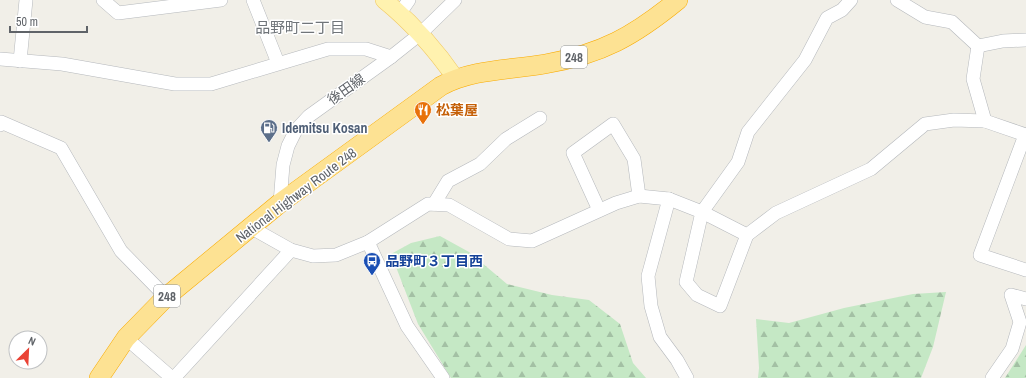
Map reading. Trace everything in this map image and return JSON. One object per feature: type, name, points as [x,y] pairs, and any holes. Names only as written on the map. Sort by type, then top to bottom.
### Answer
[{"type":"highway","name":"National Highway Route 248","points":[[99,378],[126,338],[166,297],[280,203],[441,86],[456,79],[546,64],[606,47],[640,29],[678,0]]},
{"type":"main road","points":[[384,0],[404,6],[420,34],[445,63],[456,79]]},
{"type":"street","points":[[20,61],[26,0]]},
{"type":"street","points":[[103,0],[118,13],[221,0]]},
{"type":"street","points":[[253,0],[278,63]]},
{"type":"street","name":"後田線","points":[[280,203],[284,165],[288,146],[296,130],[309,116],[391,58],[420,34],[455,0]]},
{"type":"street","points":[[851,0],[842,10],[827,18],[805,60],[748,132],[738,162],[702,212],[686,282],[697,295],[720,306],[747,235],[776,213],[871,169],[925,124],[954,120],[985,122],[1026,135],[980,255],[1026,270]]},
{"type":"street","points":[[897,0],[925,17],[952,22],[978,46]]},
{"type":"street","points":[[978,46],[1003,41],[1026,40]]},
{"type":"street","points":[[978,46],[973,79],[985,122]]},
{"type":"street","points":[[0,59],[62,64],[175,84],[211,84],[328,49],[366,49],[391,58]]},
{"type":"street","points":[[434,204],[448,181],[480,164],[506,139],[540,118]]},
{"type":"street","points":[[0,125],[1,122],[61,148],[121,251],[166,297]]},
{"type":"street","points":[[599,210],[573,152],[613,124],[634,159],[639,196]]},
{"type":"street","points":[[250,228],[291,250],[313,256],[336,255],[368,242],[428,204],[434,204],[449,205],[509,239],[532,241],[599,210],[639,196],[669,199],[702,212],[747,235]]},
{"type":"street","points":[[669,199],[648,276],[650,306],[660,337],[677,360],[687,378]]},
{"type":"street","points":[[368,242],[407,326],[442,378]]},
{"type":"street","points":[[126,338],[173,378],[291,250]]},
{"type":"street","points":[[992,378],[1012,349],[1020,322],[1011,295],[1026,299]]},
{"type":"green space","points":[[440,236],[469,252],[507,284],[552,295],[589,300],[620,324],[633,363],[646,378],[451,378],[418,324],[391,254],[411,243]]},
{"type":"green space","points":[[946,292],[933,347],[921,378],[758,378],[759,368],[756,319],[789,323],[844,308],[913,294]]},
{"type":"green space","points":[[1026,345],[1026,378],[1005,378]]},
{"type":"place","name":"松葉屋","points":[[423,125]]},
{"type":"place","name":"Idemitsu Kosan","points":[[269,143]]},
{"type":"place","name":"品野町３丁目西","points":[[372,276]]},
{"type":"district","name":"品野町二丁目","points":[[300,28]]}]
